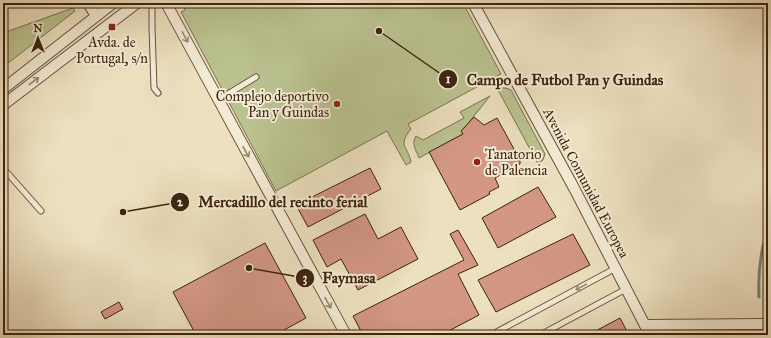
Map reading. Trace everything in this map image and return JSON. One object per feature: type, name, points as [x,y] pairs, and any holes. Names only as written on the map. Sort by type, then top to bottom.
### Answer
[{"type":"street","points":[[88,3],[96,16]]},
{"type":"street","points":[[3,89],[113,3]]},
{"type":"street","points":[[3,105],[137,3]]},
{"type":"street","points":[[166,3],[346,335]]},
{"type":"street","name":"Avenida Comunidad Europea","points":[[473,3],[571,182],[650,335]]},
{"type":"street","points":[[645,325],[768,324]]},
{"type":"lane","points":[[152,3],[154,88],[158,93]]},
{"type":"lane","points":[[218,100],[256,77]]},
{"type":"lane","points":[[3,168],[41,211]]},
{"type":"lane","points":[[492,335],[502,332],[616,268]]},
{"type":"lane","points":[[540,335],[626,289]]},
{"type":"green space","name":"Complejo deportivo Pan y Guindas","points":[[182,3],[463,3],[501,74],[408,124],[411,129],[404,143],[411,162],[406,165],[387,131],[276,191],[181,12],[185,10]]},
{"type":"green space","points":[[73,8],[75,11],[3,67],[3,33]]},
{"type":"green space","points":[[502,88],[511,90],[545,154],[543,160],[538,164],[498,90]]},
{"type":"green space","points":[[490,96],[462,131],[463,134],[419,158],[414,144],[416,136],[423,140],[464,118],[460,112]]},
{"type":"building","name":"Tanatorio de Palencia","points":[[474,117],[484,125],[497,118],[520,160],[520,164],[495,178],[499,187],[489,192],[490,194],[460,210],[429,152],[463,134],[461,131]]},
{"type":"building","points":[[370,168],[381,189],[308,227],[296,205]]},
{"type":"building","points":[[538,187],[556,217],[498,248],[482,218]]},
{"type":"building","points":[[365,214],[378,239],[401,227],[418,259],[358,290],[341,259],[327,267],[313,240]]},
{"type":"building","points":[[458,230],[478,265],[458,274],[479,315],[441,335],[363,335],[353,316],[464,260],[450,234]]},
{"type":"building","points":[[573,234],[590,265],[496,312],[478,280]]},
{"type":"building","points":[[265,243],[306,318],[275,335],[196,335],[173,292]]},
{"type":"building","points":[[119,302],[123,309],[105,319],[101,312]]},
{"type":"building","points":[[620,318],[629,335],[588,335]]},
{"type":"waterway","points":[[759,297],[760,262],[768,229]]},
{"type":"place","name":"Avda. de Portugal, s/n","points":[[112,27]]},
{"type":"place","name":"Campo de Futbol Pan y Guindas","points":[[379,31]]},
{"type":"place","name":"Complejo deportivo Pan y Guindas","points":[[337,104]]},
{"type":"place","name":"Tanatorio de Palencia","points":[[477,162]]},
{"type":"place","name":"Mercadillo del recinto ferial","points":[[123,212]]},
{"type":"place","name":"Faymasa","points":[[249,268]]}]
